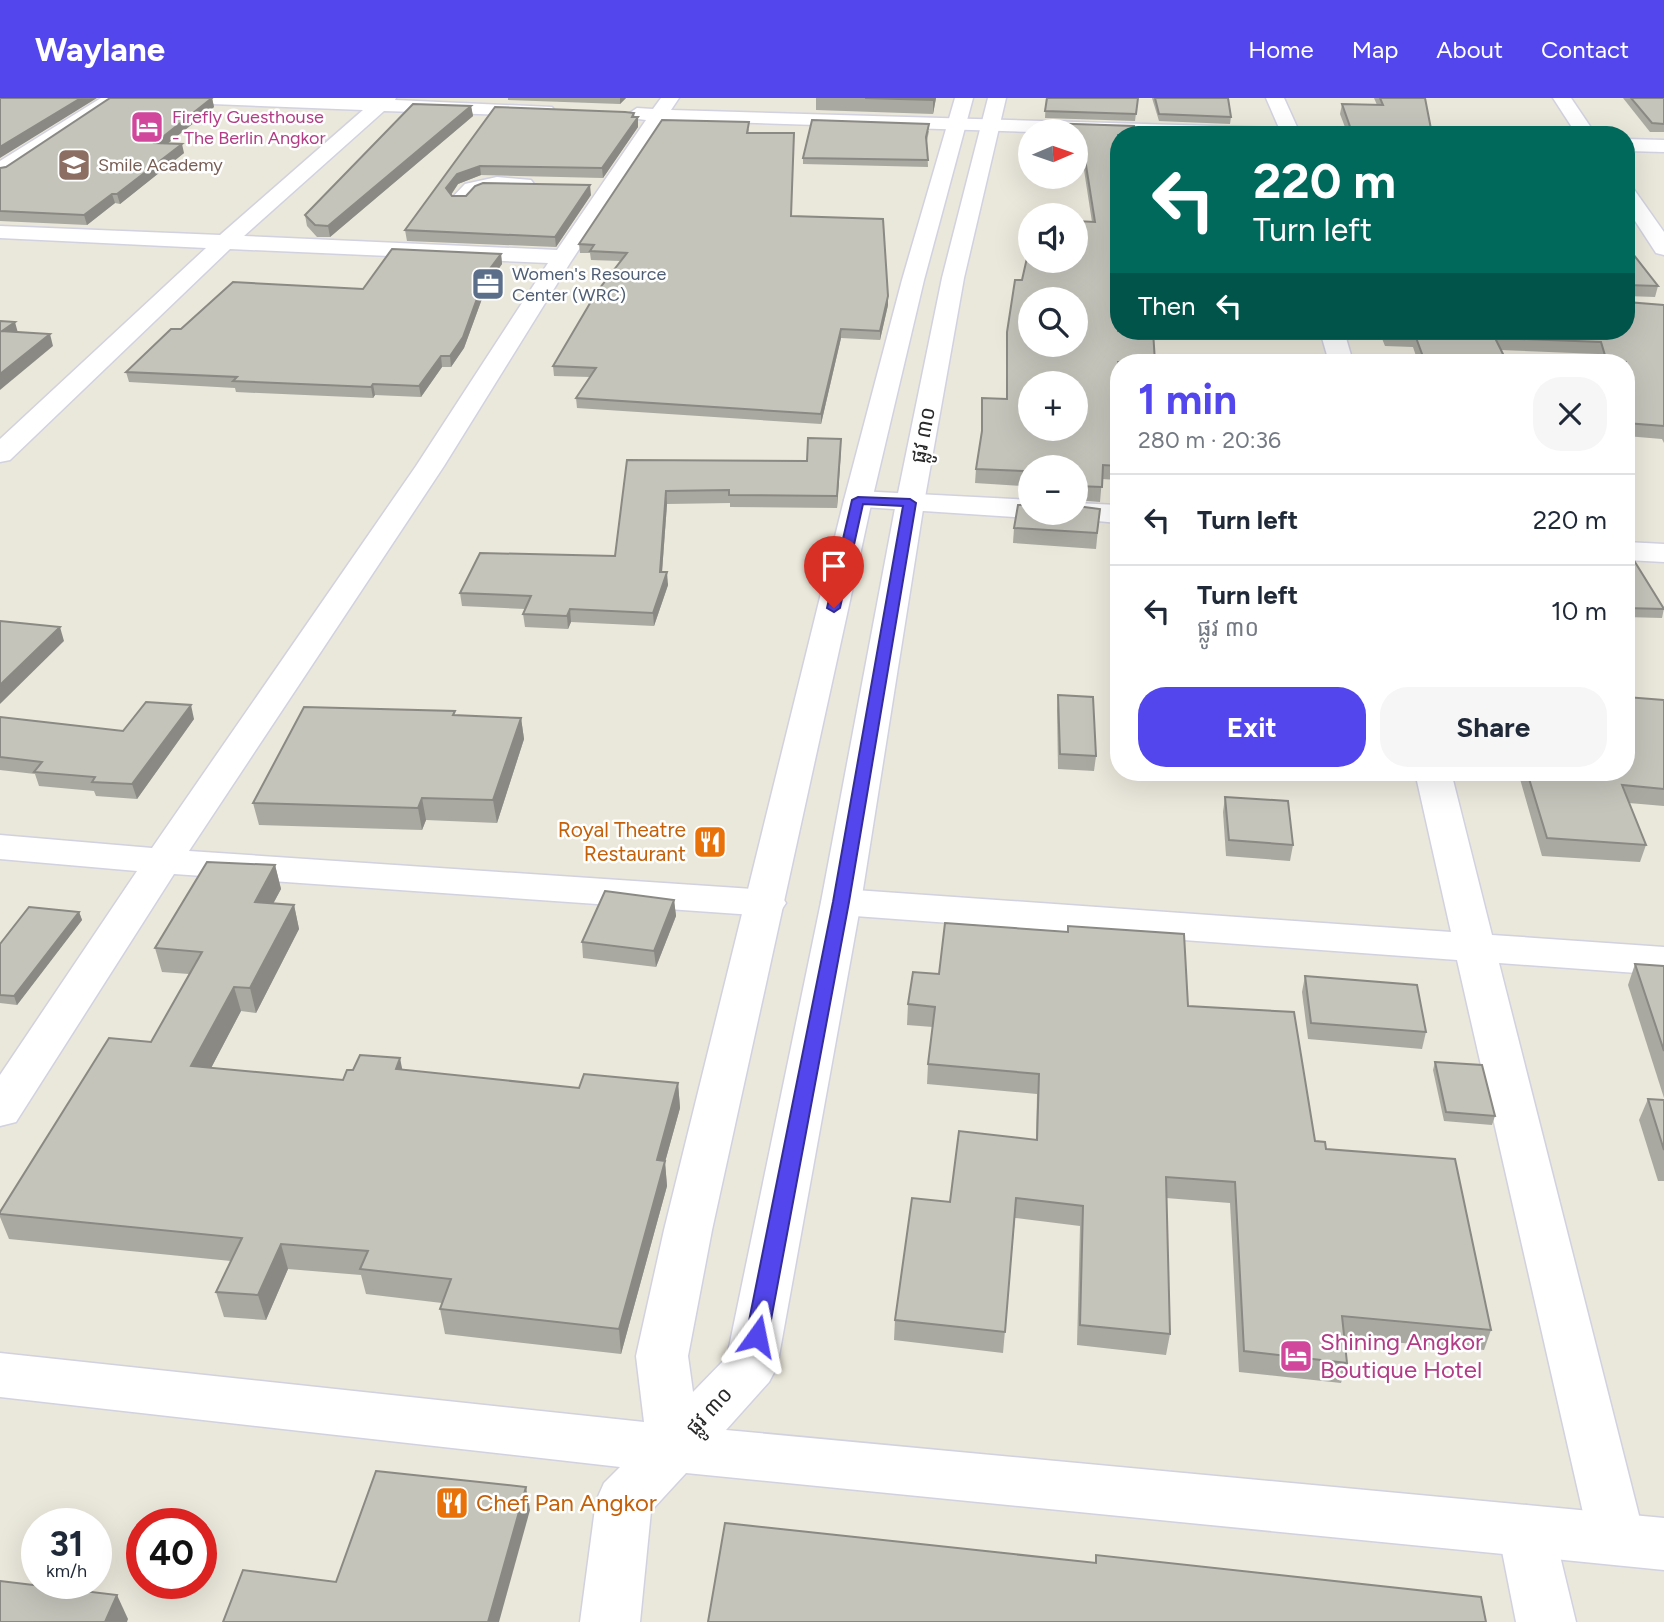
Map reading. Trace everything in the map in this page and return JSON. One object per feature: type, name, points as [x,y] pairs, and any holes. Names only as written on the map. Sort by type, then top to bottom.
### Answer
[{"type":"street","points":[[0,170],[113,98]]},
{"type":"street","points":[[187,98],[384,101],[561,111]]},
{"type":"street","points":[[1275,98],[1287,126]]},
{"type":"street","points":[[1562,98],[1581,126]]},
{"type":"street","points":[[0,454],[226,241],[384,101]]},
{"type":"street","points":[[617,113],[664,106],[977,112],[1110,129]]},
{"type":"street","points":[[0,1110],[163,862],[430,466],[563,257],[596,186],[664,106]]},
{"type":"street","name":"ផ្លូវ ៣០","points":[[674,1449],[662,1356],[688,1230],[858,500],[913,280],[977,112]]},
{"type":"street","name":"ផ្លូវ ៣០","points":[[610,1622],[624,1501],[751,1367],[841,902],[910,503],[953,278],[977,112]]},
{"type":"street","points":[[1102,129],[1110,145]]},
{"type":"street","points":[[1635,145],[1664,146]]},
{"type":"street","points":[[460,200],[467,190],[481,184],[542,185]]},
{"type":"street","points":[[1635,205],[1664,248]]},
{"type":"street","points":[[0,232],[563,257]]},
{"type":"street","points":[[858,500],[1018,508]]},
{"type":"street","points":[[1088,513],[1110,514]]},
{"type":"street","points":[[1635,551],[1664,553]]},
{"type":"street","points":[[0,1375],[297,1410],[674,1449],[1641,1541],[1473,947],[1435,781]]},
{"type":"street","points":[[0,847],[163,862],[766,903]]},
{"type":"street","points":[[841,902],[1664,961]]},
{"type":"street","points":[[1526,1531],[1546,1622]]},
{"type":"building","points":[[0,98],[81,98],[0,147]]},
{"type":"building","points":[[110,98],[212,98],[155,143],[182,144],[117,194],[112,194],[84,215],[0,211],[0,168],[6,167]]},
{"type":"building","points":[[865,98],[934,98],[933,100]]},
{"type":"building","points":[[1047,98],[1138,98],[1136,114],[1045,111]]},
{"type":"building","points":[[1155,98],[1228,98],[1231,117],[1159,114]]},
{"type":"building","points":[[1380,98],[1425,98],[1430,126],[1350,126],[1342,104],[1383,105]]},
{"type":"building","points":[[1631,98],[1664,98],[1664,124],[1652,123]]},
{"type":"building","points":[[413,104],[471,106],[328,226],[315,225],[305,215]]},
{"type":"building","points":[[495,107],[625,112],[634,113],[632,117],[638,117],[602,168],[480,166],[457,174],[446,188],[452,196],[466,196],[475,186],[483,183],[590,185],[555,237],[405,230]]},
{"type":"building","points":[[662,120],[749,122],[747,133],[794,133],[791,216],[883,219],[888,296],[880,331],[841,329],[821,414],[576,398],[596,368],[553,366],[596,293],[627,253],[590,251],[594,245],[579,244]]},
{"type":"building","points":[[812,120],[929,124],[926,137],[928,160],[803,158]]},
{"type":"building","points":[[1088,124],[1134,126],[1110,126],[1110,340],[1154,340],[1154,354],[1110,354],[1110,465],[1103,465],[1102,487],[1088,486],[1088,455],[1018,455],[1018,471],[976,469],[982,431],[982,398],[1007,399],[1007,332],[1015,280],[1022,280],[1024,273],[1088,273],[1088,222],[1095,222],[1088,178]]},
{"type":"building","points":[[392,249],[501,254],[486,274],[463,337],[450,356],[441,356],[419,386],[373,384],[371,387],[233,381],[237,377],[126,372],[171,329],[181,329],[233,282],[363,289]]},
{"type":"building","points":[[1635,257],[1658,286],[1635,285]]},
{"type":"building","points":[[1635,303],[1664,305],[1664,426],[1635,424],[1635,354],[1605,354],[1601,342],[1548,340],[1635,340]]},
{"type":"building","points":[[0,321],[15,322],[2,331],[50,334],[0,374]]},
{"type":"building","points":[[1417,340],[1496,340],[1503,354],[1422,354]]},
{"type":"building","points":[[808,438],[841,439],[837,496],[729,495],[729,490],[666,491],[660,572],[667,572],[653,613],[570,609],[567,616],[523,614],[531,596],[460,593],[480,553],[615,556],[627,460],[807,461]]},
{"type":"building","points":[[1018,505],[1018,525],[1088,525],[1088,508],[1100,509],[1097,533],[1014,528]]},
{"type":"building","points":[[1635,562],[1664,609],[1635,608]]},
{"type":"building","points":[[0,621],[60,627],[0,685]]},
{"type":"building","points":[[1058,695],[1093,697],[1096,756],[1060,754]]},
{"type":"building","points":[[1635,698],[1664,700],[1664,789],[1622,785],[1646,845],[1547,838],[1530,781],[1635,781]]},
{"type":"building","points":[[146,702],[191,705],[132,784],[92,782],[95,777],[34,772],[42,762],[0,757],[0,717],[123,731]]},
{"type":"building","points":[[304,707],[455,711],[453,715],[521,718],[493,800],[422,798],[418,808],[253,803]]},
{"type":"building","points":[[1225,797],[1288,801],[1293,845],[1229,840]]},
{"type":"building","points":[[207,862],[275,865],[255,902],[294,905],[250,988],[234,987],[191,1066],[343,1080],[347,1070],[353,1070],[360,1055],[400,1058],[396,1069],[579,1088],[584,1074],[678,1083],[657,1160],[665,1161],[619,1329],[440,1309],[451,1279],[360,1269],[368,1251],[281,1244],[258,1295],[216,1292],[242,1238],[0,1214],[109,1038],[151,1042],[202,952],[155,948]]},
{"type":"building","points":[[605,891],[674,900],[654,951],[582,942]]},
{"type":"building","points":[[29,907],[79,912],[14,996],[0,995],[0,944]]},
{"type":"building","points":[[945,923],[1068,932],[1068,926],[1184,934],[1188,1006],[1294,1012],[1315,1141],[1325,1142],[1326,1149],[1455,1159],[1491,1330],[1342,1316],[1347,1363],[1244,1351],[1235,1182],[1166,1177],[1170,1334],[1080,1325],[1083,1206],[1016,1198],[1005,1332],[895,1320],[912,1198],[950,1202],[959,1131],[1037,1140],[1039,1074],[928,1064],[935,1007],[908,1004],[913,972],[939,974]]},
{"type":"building","points":[[1635,964],[1664,966],[1664,1051]]},
{"type":"building","points":[[1305,976],[1417,985],[1426,1032],[1311,1023]]},
{"type":"building","points":[[1435,1062],[1482,1065],[1495,1116],[1446,1112]]},
{"type":"building","points":[[1648,1099],[1664,1100],[1664,1150]]},
{"type":"building","points":[[376,1471],[526,1487],[488,1622],[223,1622],[243,1570],[336,1582]]},
{"type":"building","points":[[725,1523],[1096,1563],[1096,1555],[1481,1597],[1486,1622],[708,1622]]},
{"type":"building","points":[[0,1581],[21,1584],[21,1599],[112,1599],[112,1594],[117,1595],[105,1622],[0,1622]]},
{"type":"place","name":"Firefly Guesthouse - The Berlin Angkor","points":[[147,127]]},
{"type":"place","name":"Smile Academy","points":[[74,165]]},
{"type":"place","name":"Women's Resource Center (WRC)","points":[[488,284]]},
{"type":"place","name":"Royal Theatre Restaurant","points":[[710,842]]},
{"type":"place","name":"Shining Angkor Boutique Hotel","points":[[1296,1356]]},
{"type":"place","name":"Chef Pan Angkor","points":[[452,1503]]},
{"type":"route","points":[[757,1336],[841,902],[910,503],[858,500],[834,608]]}]
